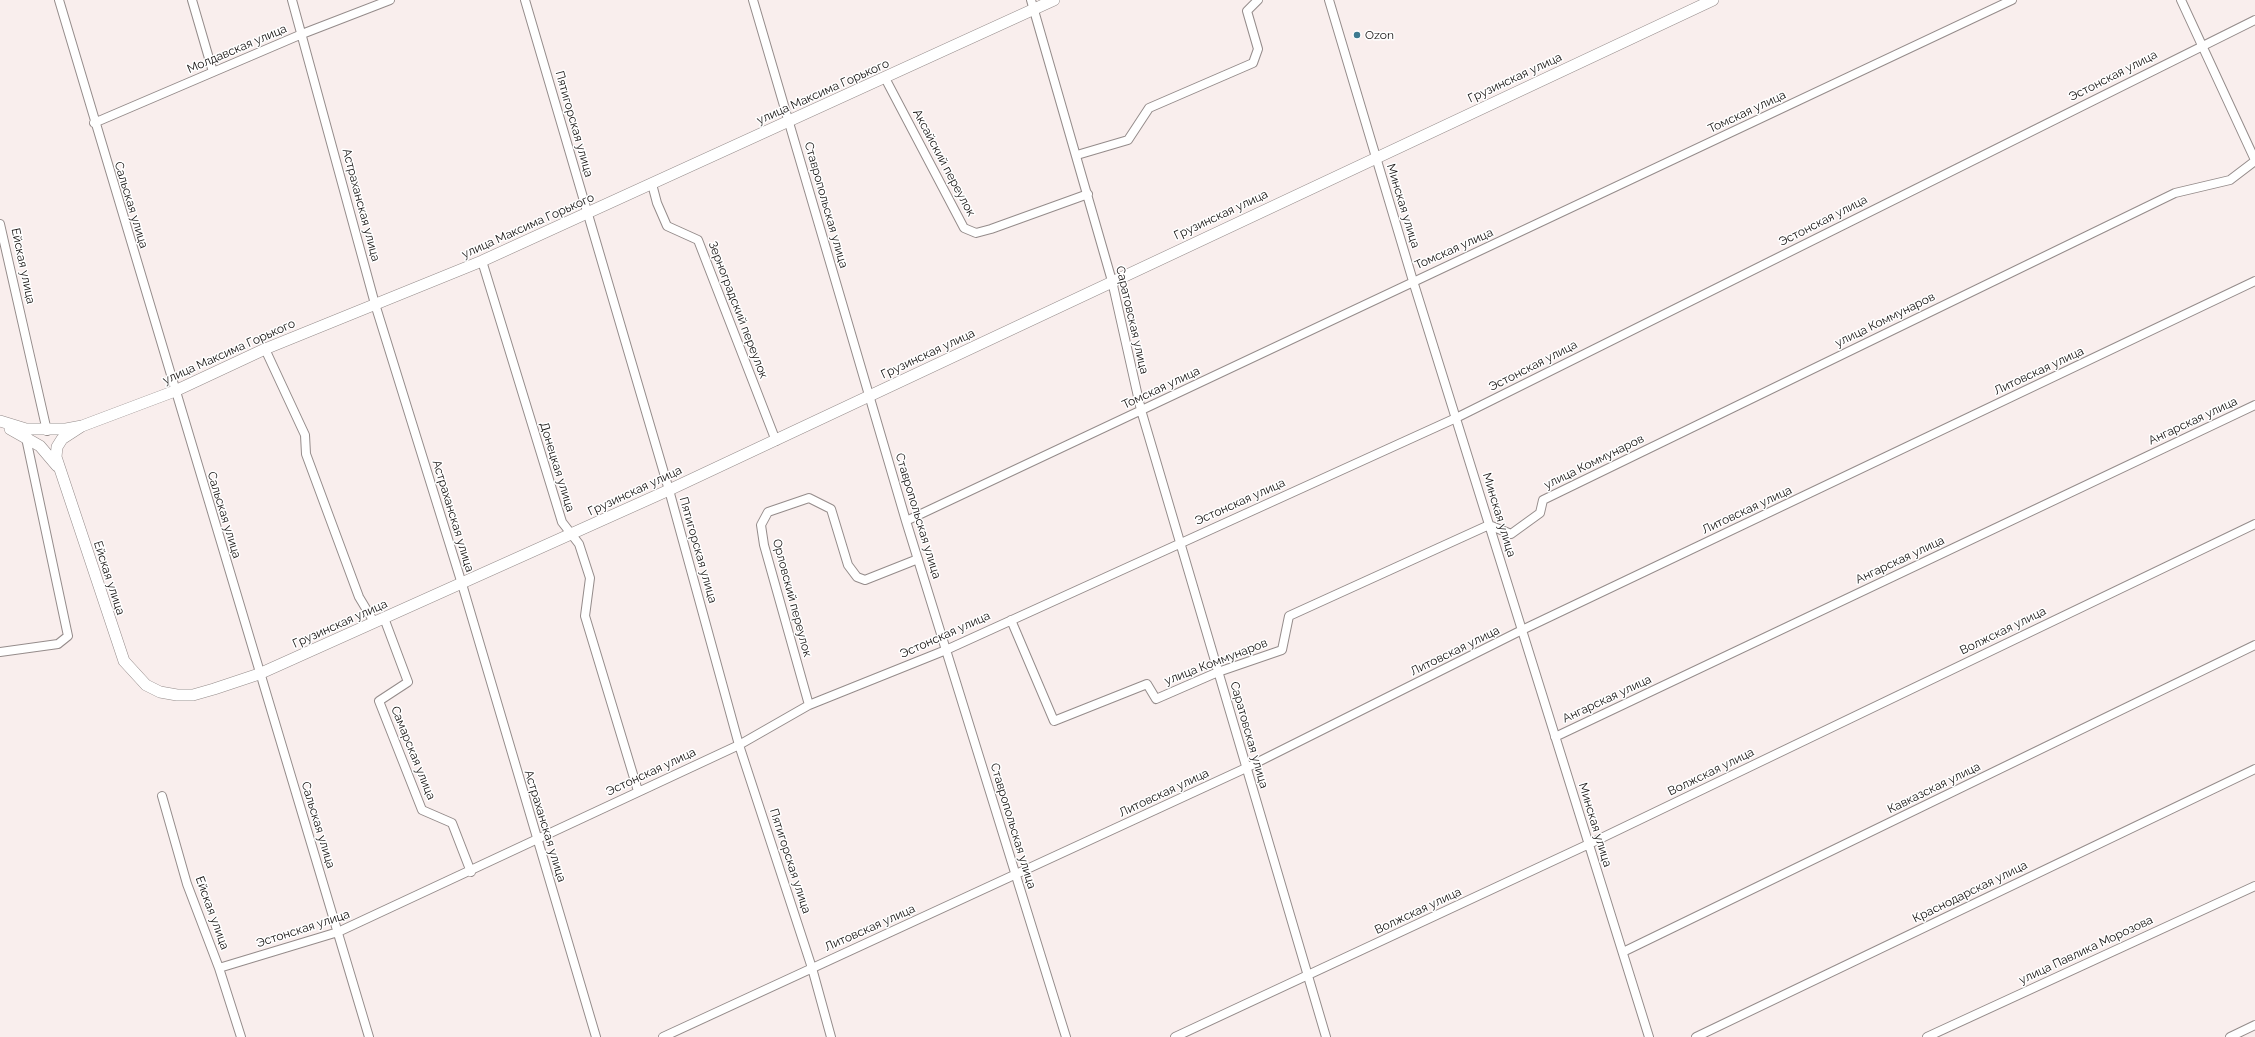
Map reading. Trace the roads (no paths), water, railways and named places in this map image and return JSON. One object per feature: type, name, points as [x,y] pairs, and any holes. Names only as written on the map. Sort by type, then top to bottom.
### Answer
[{"type":"main road","name":"улица Максима Горького","points":[[0,423],[26,429],[47,431],[82,426],[175,391],[265,349],[482,261],[885,78],[1032,5],[1054,0]]},
{"type":"main road","name":"Грузинская улица","points":[[146,685],[160,692],[177,695],[193,695],[259,674],[571,535],[776,441],[1112,281],[1713,0]]},
{"type":"main road","points":[[0,423],[40,446],[52,459],[60,472]]},
{"type":"main road","points":[[60,472],[56,457],[57,447],[70,432],[82,426]]},
{"type":"main road","name":"Ейская улица","points":[[60,472],[124,662],[146,685]]},
{"type":"street","name":"Сальская улица","points":[[59,0],[94,123],[369,1037]]},
{"type":"street","points":[[192,0],[213,72]]},
{"type":"street","name":"Астраханская улица","points":[[292,0],[375,304],[462,584],[596,1037]]},
{"type":"street","name":"Молдавская улица","points":[[94,123],[302,34],[390,0]]},
{"type":"street","name":"Пятигорская улица","points":[[525,0],[669,490],[739,744],[812,968],[831,1037]]},
{"type":"street","name":"Ставропольская улица","points":[[753,0],[906,521],[1066,1037]]},
{"type":"street","points":[[1077,155],[1128,140],[1149,108],[1253,63],[1258,49],[1247,11],[1258,0]]},
{"type":"street","name":"Минская улица","points":[[1329,0],[1413,281],[1649,1037]]},
{"type":"street","name":"Томская улица","points":[[906,521],[2012,0]]},
{"type":"street","points":[[2181,0],[2255,161]]},
{"type":"street","name":"Саратовская улица","points":[[1032,5],[1077,155],[1112,281],[1141,410],[1326,1037]]},
{"type":"street","name":"Эстонская улица","points":[[219,968],[338,932],[471,872],[536,838],[739,744],[809,705],[946,650],[1180,542],[1456,418],[2255,20]]},
{"type":"street","name":"Аксайский переулок","points":[[885,78],[964,228],[976,233],[991,229],[1088,194]]},
{"type":"street","name":"улица Коммунаров","points":[[1010,620],[1054,721],[1147,684],[1156,698],[1218,672],[1282,650],[1289,616],[1489,525],[1511,534],[1540,513],[1543,500],[2175,193],[2230,180],[2255,161]]},
{"type":"street","name":"Зерноградский переулок","points":[[652,184],[657,203],[667,226],[698,240],[776,441]]},
{"type":"street","name":"Ейская улица","points":[[0,224],[47,431]]},
{"type":"street","name":"Донецкая улица","points":[[482,261],[562,522],[579,544],[590,578],[585,616],[638,791]]},
{"type":"street","name":"Литовская улица","points":[[663,1037],[1246,768],[1522,630],[2255,281]]},
{"type":"street","name":"Самарская улица","points":[[265,349],[305,436],[306,454],[358,597],[379,620],[408,682],[379,701],[422,810],[452,824],[471,872]]},
{"type":"street","name":"Ангарская улица","points":[[1555,737],[2255,405]]},
{"type":"street","points":[[0,652],[58,644],[68,636],[26,438]]},
{"type":"street","name":"Орловский переулок","points":[[809,705],[764,545],[761,525],[768,512],[809,498],[831,509],[848,565],[856,577],[865,580],[918,559]]},
{"type":"street","name":"Волжская улица","points":[[1175,1037],[1589,844],[2255,524]]},
{"type":"street","name":"Кавказская улица","points":[[1623,952],[2255,645]]},
{"type":"street","name":"Краснодарская улица","points":[[1696,1037],[2255,769]]},
{"type":"street","name":"Ейская улица","points":[[162,796],[187,884],[219,968],[241,1037]]},
{"type":"street","name":"улица Павлика Морозова","points":[[1927,1037],[2255,886]]},
{"type":"street","points":[[2230,1037],[2255,1025]]},
{"type":"place","name":"Ozon","points":[[1357,35]]}]
